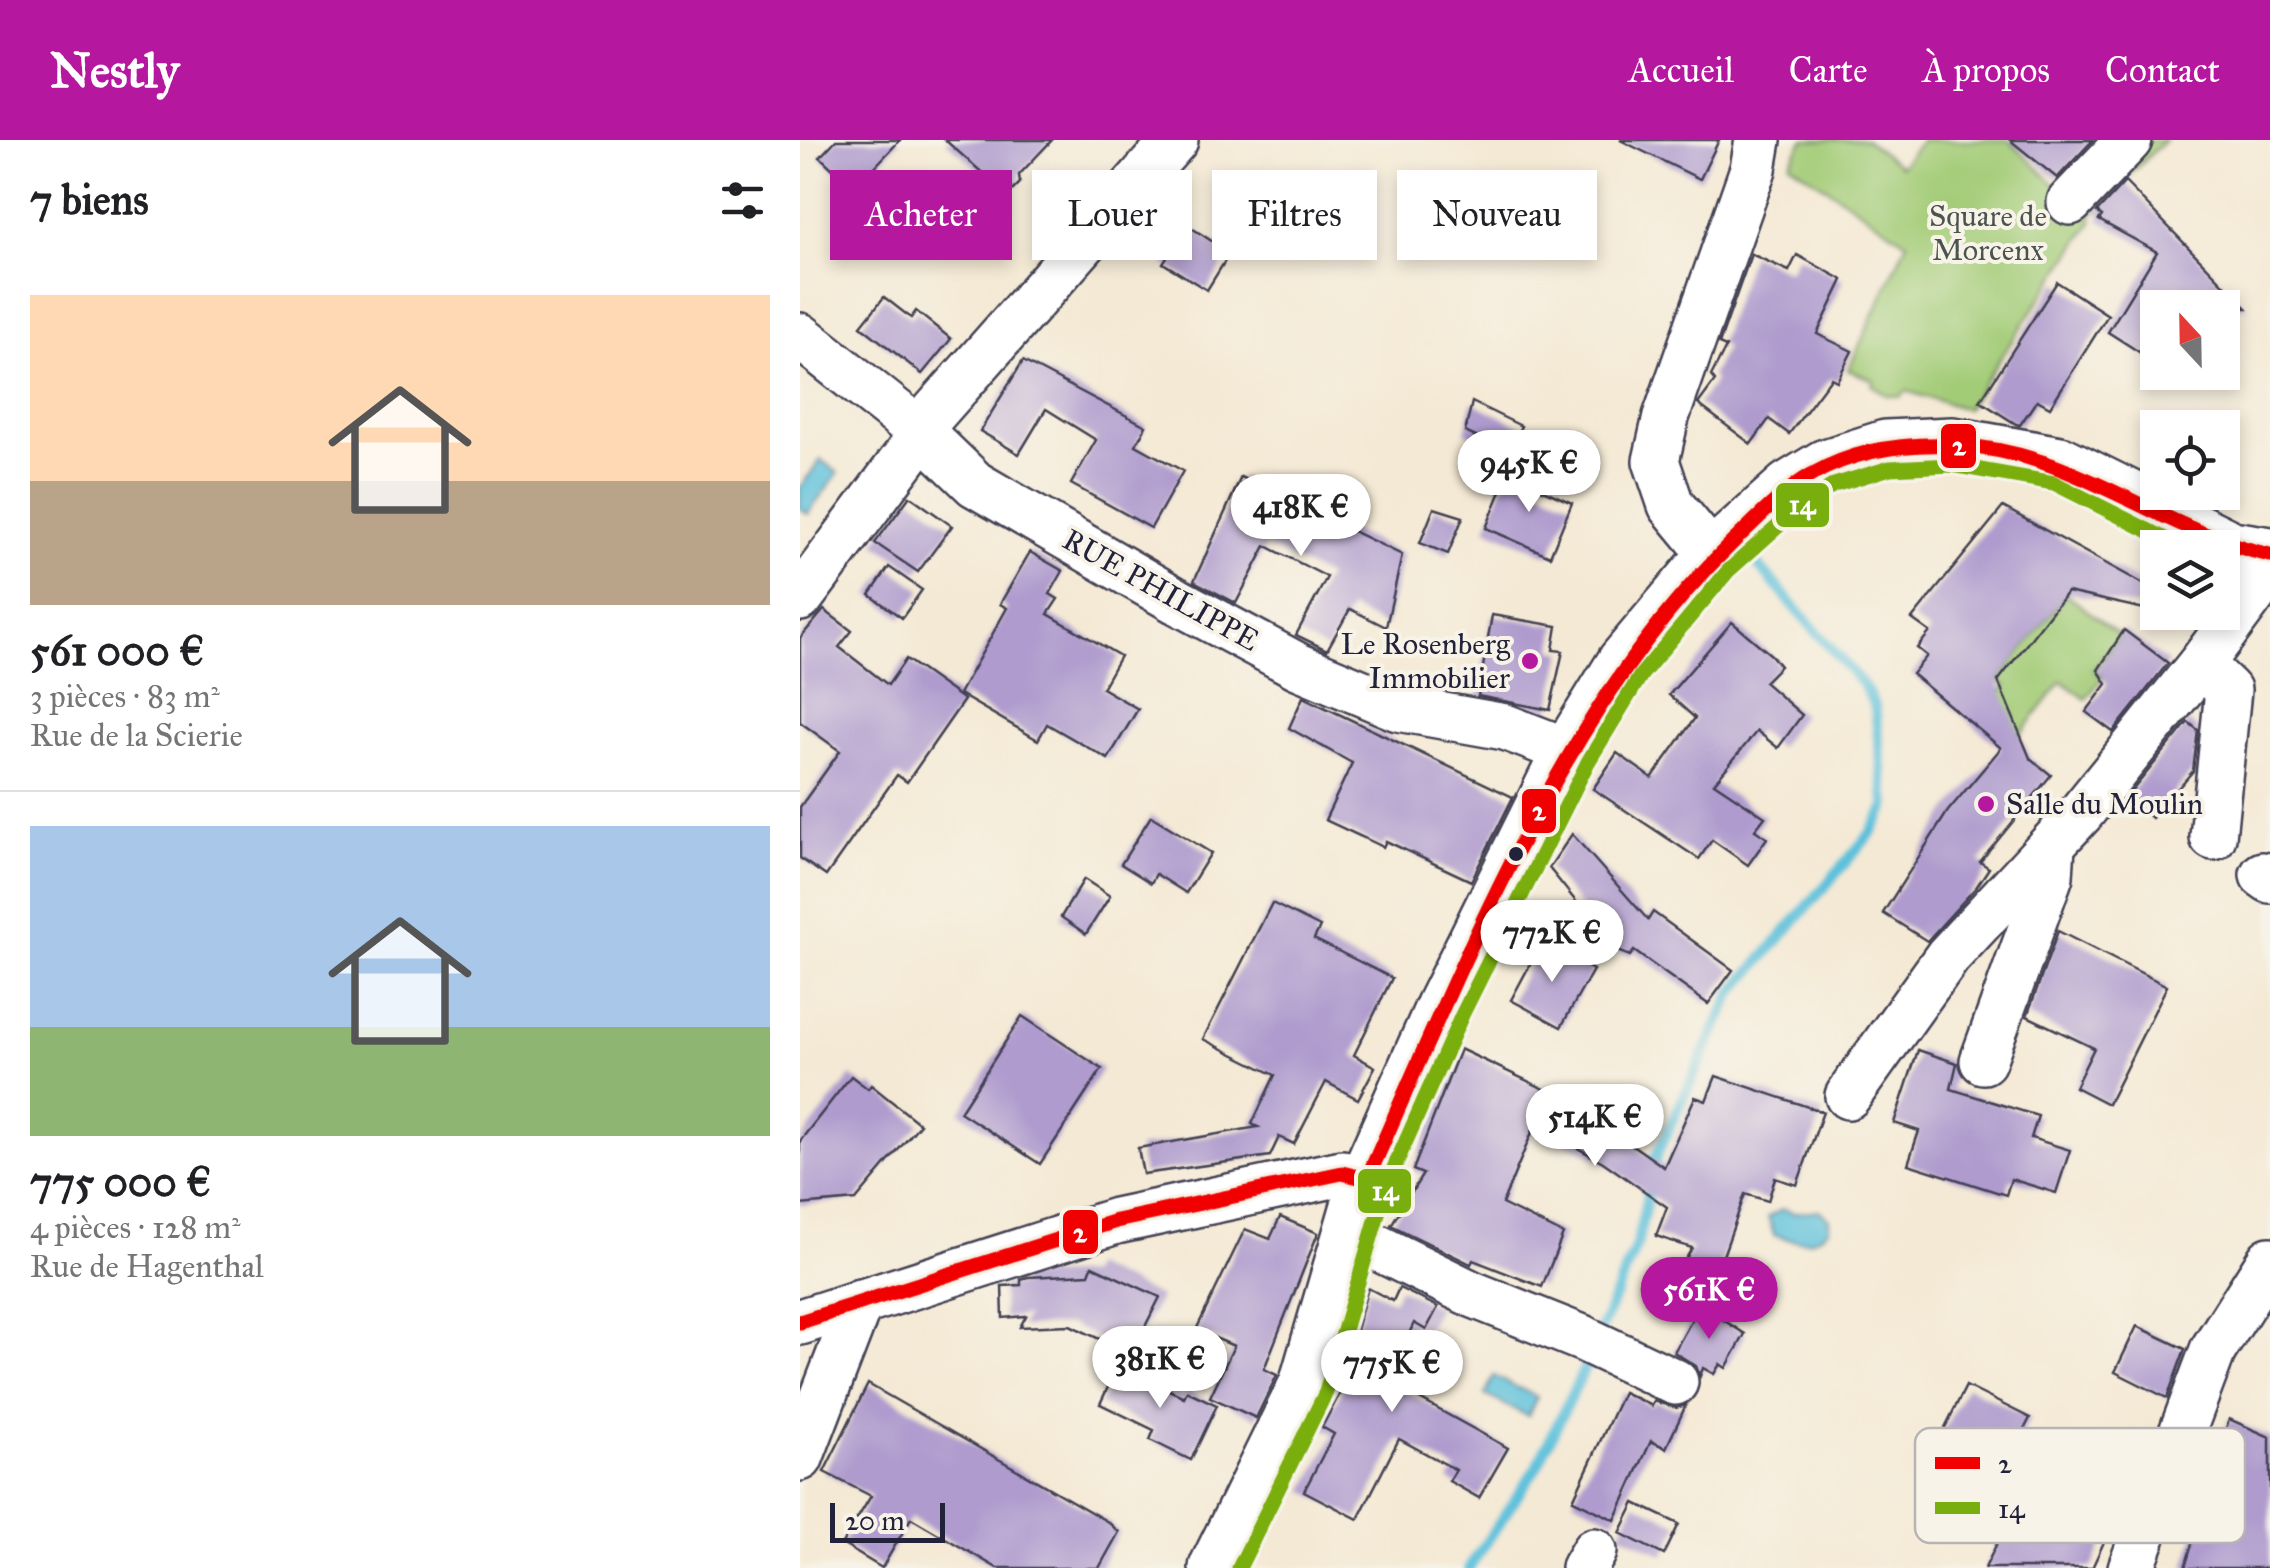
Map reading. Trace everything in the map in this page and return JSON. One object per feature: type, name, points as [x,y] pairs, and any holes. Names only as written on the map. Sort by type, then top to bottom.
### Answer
[{"type":"main road","points":[[1218,1568],[1307,1385],[1366,1179],[1444,1006],[1570,752],[1626,663],[1714,557],[1790,489],[1826,467],[1886,448],[1953,445],[2060,464],[2231,549],[2270,556]]},
{"type":"street","points":[[800,598],[921,432],[1175,140]]},
{"type":"street","points":[[1714,557],[1671,505],[1656,461],[1666,417],[1753,169],[1758,140]]},
{"type":"street","points":[[2070,202],[2129,140]]},
{"type":"street","name":"RUE PHILIPPE","points":[[800,336],[921,432],[975,484],[1298,666],[1398,708],[1505,727],[1570,752]]},
{"type":"street","points":[[1848,1096],[1985,911],[2052,846],[2202,664],[2261,582],[2270,556]]},
{"type":"street","points":[[2202,664],[2228,690],[2214,837]]},
{"type":"street","points":[[1983,1061],[2050,876],[2052,846]]},
{"type":"street","points":[[800,1322],[1116,1221],[1342,1172],[1366,1179]]},
{"type":"street","points":[[1350,1234],[1472,1294],[1595,1344],[1675,1382]]},
{"type":"street","points":[[2184,1428],[2213,1350],[2270,1260]]},
{"type":"street","points":[[800,1458],[860,1302]]},
{"type":"street","points":[[2131,1568],[2140,1543]]},
{"type":"green space","name":"Square de Morcenx","points":[[1803,140],[1866,140],[1900,166],[1922,140],[2008,140],[2082,210],[2137,140],[2165,140],[2123,181],[2116,178],[2091,218],[2093,221],[1966,409],[1906,391],[1900,397],[1886,395],[1872,385],[1874,380],[1848,370],[1907,242],[1790,163]]},
{"type":"green space","points":[[2066,594],[2120,636],[2094,670],[2103,677],[2086,699],[2062,681],[2017,739],[1985,714],[2006,686],[1999,680]]},
{"type":"water","points":[[821,460],[838,473],[808,514],[800,508],[800,487]]},
{"type":"water","points":[[1783,1209],[1794,1213],[1819,1210],[1829,1218],[1829,1228],[1804,1240],[1774,1235],[1768,1217]]},
{"type":"water","points":[[1494,1376],[1537,1397],[1528,1416],[1485,1395]]},
{"type":"building","points":[[836,140],[900,140],[872,170],[834,170],[820,157]]},
{"type":"building","points":[[945,140],[1052,140],[1019,175],[1020,183],[1012,191],[1012,170],[979,170]]},
{"type":"building","points":[[1620,140],[1719,140],[1700,179]]},
{"type":"building","points":[[2010,140],[2093,140],[2057,178]]},
{"type":"building","points":[[2125,182],[2230,290],[2140,290],[2140,352],[2108,332],[2157,252],[2099,220],[2102,216],[2097,212]]},
{"type":"building","points":[[1192,228],[1212,241],[1212,260],[1226,260],[1207,290],[1163,263],[1192,260]]},
{"type":"building","points":[[1751,254],[1789,271],[1797,255],[1843,280],[1817,334],[1852,351],[1837,381],[1831,378],[1789,434],[1769,419],[1751,444],[1698,404],[1715,381],[1711,376],[1726,347],[1719,344]]},
{"type":"building","points":[[2057,282],[2108,315],[2050,407],[2037,400],[2020,425],[2016,424],[1980,401]]},
{"type":"building","points":[[884,297],[911,318],[916,311],[951,339],[922,374],[861,326]]},
{"type":"building","points":[[1023,361],[1146,426],[1136,445],[1183,471],[1151,528],[1071,484],[1096,440],[1046,409],[1019,454],[980,431]]},
{"type":"building","points":[[1472,402],[1521,426],[1508,452],[1465,432]]},
{"type":"building","points":[[1508,474],[1572,503],[1550,556],[1486,528]]},
{"type":"building","points":[[1241,477],[1402,555],[1386,627],[1350,609],[1327,650],[1296,635],[1327,577],[1266,546],[1236,603],[1194,581]]},
{"type":"building","points":[[910,496],[952,526],[918,572],[875,543]]},
{"type":"building","points":[[2003,507],[2140,582],[2140,608],[2067,592],[1998,681],[2030,758],[2051,775],[1980,862],[1989,868],[1977,886],[1927,941],[1883,913],[1948,811],[2001,748],[1912,674],[1927,656],[1917,648],[1930,632],[1912,619]]},
{"type":"building","points":[[1434,508],[1463,517],[1448,554],[1420,543]]},
{"type":"building","points":[[1030,552],[1063,571],[1050,594],[1058,599],[1048,614],[1120,656],[1102,688],[1138,709],[1108,759],[1047,724],[1038,740],[959,694],[1007,608],[1000,604]]},
{"type":"building","points":[[889,567],[922,590],[902,618],[870,595]]},
{"type":"building","points":[[824,610],[852,631],[839,647],[888,685],[906,659],[964,700],[907,782],[897,775],[826,876],[800,858],[800,807],[840,751],[800,722],[800,638]]},
{"type":"building","points":[[1492,615],[1557,626],[1553,650],[1563,651],[1550,710],[1478,696]]},
{"type":"building","points":[[1732,622],[1780,666],[1764,682],[1802,715],[1778,748],[1757,731],[1714,783],[1765,817],[1755,830],[1767,838],[1748,865],[1712,840],[1699,859],[1593,789],[1617,753],[1652,778],[1695,718],[1669,695]]},
{"type":"building","points":[[2124,630],[2168,663],[2113,732],[2086,712],[2107,684],[2098,670]]},
{"type":"building","points":[[1303,697],[1513,797],[1471,881],[1386,841],[1383,847],[1325,820],[1352,763],[1289,728]]},
{"type":"building","points":[[2188,722],[2198,730],[2193,771],[2152,818],[2127,797]]},
{"type":"building","points":[[1151,816],[1211,853],[1186,893],[1156,874],[1151,883],[1121,864]]},
{"type":"building","points":[[1572,834],[1648,920],[1653,912],[1733,970],[1708,1004],[1634,951],[1630,956],[1615,950],[1549,868]]},
{"type":"building","points":[[1084,879],[1110,896],[1086,934],[1061,917]]},
{"type":"building","points":[[1272,903],[1320,927],[1314,939],[1392,978],[1354,1055],[1375,1067],[1358,1099],[1326,1082],[1294,1144],[1279,1137],[1270,1156],[1143,1174],[1138,1148],[1258,1127],[1252,1124],[1275,1075],[1203,1039]]},
{"type":"building","points":[[2058,931],[2167,986],[2108,1104],[2075,1087],[2094,1048],[2027,1016]]},
{"type":"building","points":[[1542,942],[1593,970],[1561,1027],[1511,1000]]},
{"type":"building","points":[[1022,1016],[1102,1069],[1040,1164],[960,1112]]},
{"type":"building","points":[[1460,1049],[1568,1100],[1664,1167],[1695,1097],[1706,1101],[1716,1076],[1823,1112],[1797,1185],[1775,1178],[1768,1201],[1745,1194],[1707,1301],[1673,1281],[1692,1248],[1656,1236],[1667,1207],[1603,1162],[1535,1125],[1502,1204],[1563,1234],[1542,1287],[1473,1260],[1471,1264],[1391,1225],[1423,1174],[1413,1170]]},
{"type":"building","points":[[1918,1050],[1957,1063],[1951,1089],[2038,1116],[2031,1138],[2070,1150],[2056,1193],[2011,1179],[2006,1195],[1908,1164],[1919,1131],[1894,1123]]},
{"type":"building","points":[[851,1076],[868,1089],[871,1085],[920,1124],[856,1200],[800,1205],[800,1141]]},
{"type":"building","points":[[1280,1217],[1318,1233],[1264,1369],[1277,1375],[1256,1418],[1210,1397],[1234,1346],[1196,1330],[1245,1229],[1270,1239]]},
{"type":"building","points":[[1092,1266],[1160,1297],[1131,1354],[1070,1325],[1020,1327],[1026,1316],[1003,1318],[1002,1286],[1021,1285],[1021,1279],[1028,1277],[1089,1274]]},
{"type":"building","points":[[1368,1288],[1393,1301],[1399,1288],[1438,1307],[1426,1330],[1414,1323],[1387,1381],[1508,1448],[1479,1498],[1449,1481],[1456,1470],[1399,1439],[1358,1519],[1304,1491],[1334,1434],[1322,1427],[1360,1356],[1350,1351]]},
{"type":"building","points":[[1700,1305],[1745,1334],[1726,1368],[1720,1364],[1714,1374],[1703,1368],[1700,1376],[1696,1366],[1674,1352]]},
{"type":"building","points":[[2137,1326],[2185,1349],[2167,1398],[2115,1372]]},
{"type":"building","points":[[1118,1366],[1184,1397],[1187,1391],[1217,1405],[1191,1460],[1150,1440],[1154,1430],[1100,1404]]},
{"type":"building","points":[[868,1384],[1108,1522],[1119,1532],[1099,1568],[997,1568],[911,1518],[882,1568],[842,1544],[871,1496],[824,1472]]},
{"type":"building","points":[[1966,1386],[2030,1418],[2025,1428],[1945,1428]]},
{"type":"building","points":[[1623,1392],[1652,1406],[1654,1401],[1676,1408],[1686,1405],[1666,1448],[1651,1441],[1615,1520],[1573,1500]]},
{"type":"building","points":[[2229,1419],[2270,1437],[2270,1568],[2185,1568],[2192,1543],[2245,1543],[2245,1428],[2226,1428]]},
{"type":"building","points":[[1635,1503],[1679,1524],[1664,1555],[1620,1533]]},
{"type":"building","points":[[1997,1543],[2104,1543],[2092,1568],[1985,1568]]},
{"type":"waterway","points":[[1599,1333],[1637,1244],[1656,1156],[1732,994],[1870,834],[1886,807],[1875,707],[1864,686],[1758,565]]},
{"type":"waterway","points":[[1469,1568],[1536,1468],[1591,1355]]},
{"type":"transit line","name":"2","points":[[1367,1179],[1440,1013],[1522,842],[1617,680],[1672,607],[1733,542],[1802,481],[1846,459],[1898,447],[1952,445],[1997,450],[2077,475],[2189,528],[2270,555]]},
{"type":"transit line","name":"14","points":[[1239,1568],[1326,1392],[1386,1186],[1462,1015],[1588,762],[1641,675],[1728,571],[1802,505],[1834,485],[1890,468],[1952,465],[2054,483],[2147,530]]},
{"type":"transit line","name":"2","points":[[800,1322],[1116,1221],[1342,1173],[1367,1179]]},
{"type":"place","name":"Le Rosenberg Immobilier","points":[[1530,661]]},
{"type":"place","name":"Salle du Moulin","points":[[1986,804]]}]
